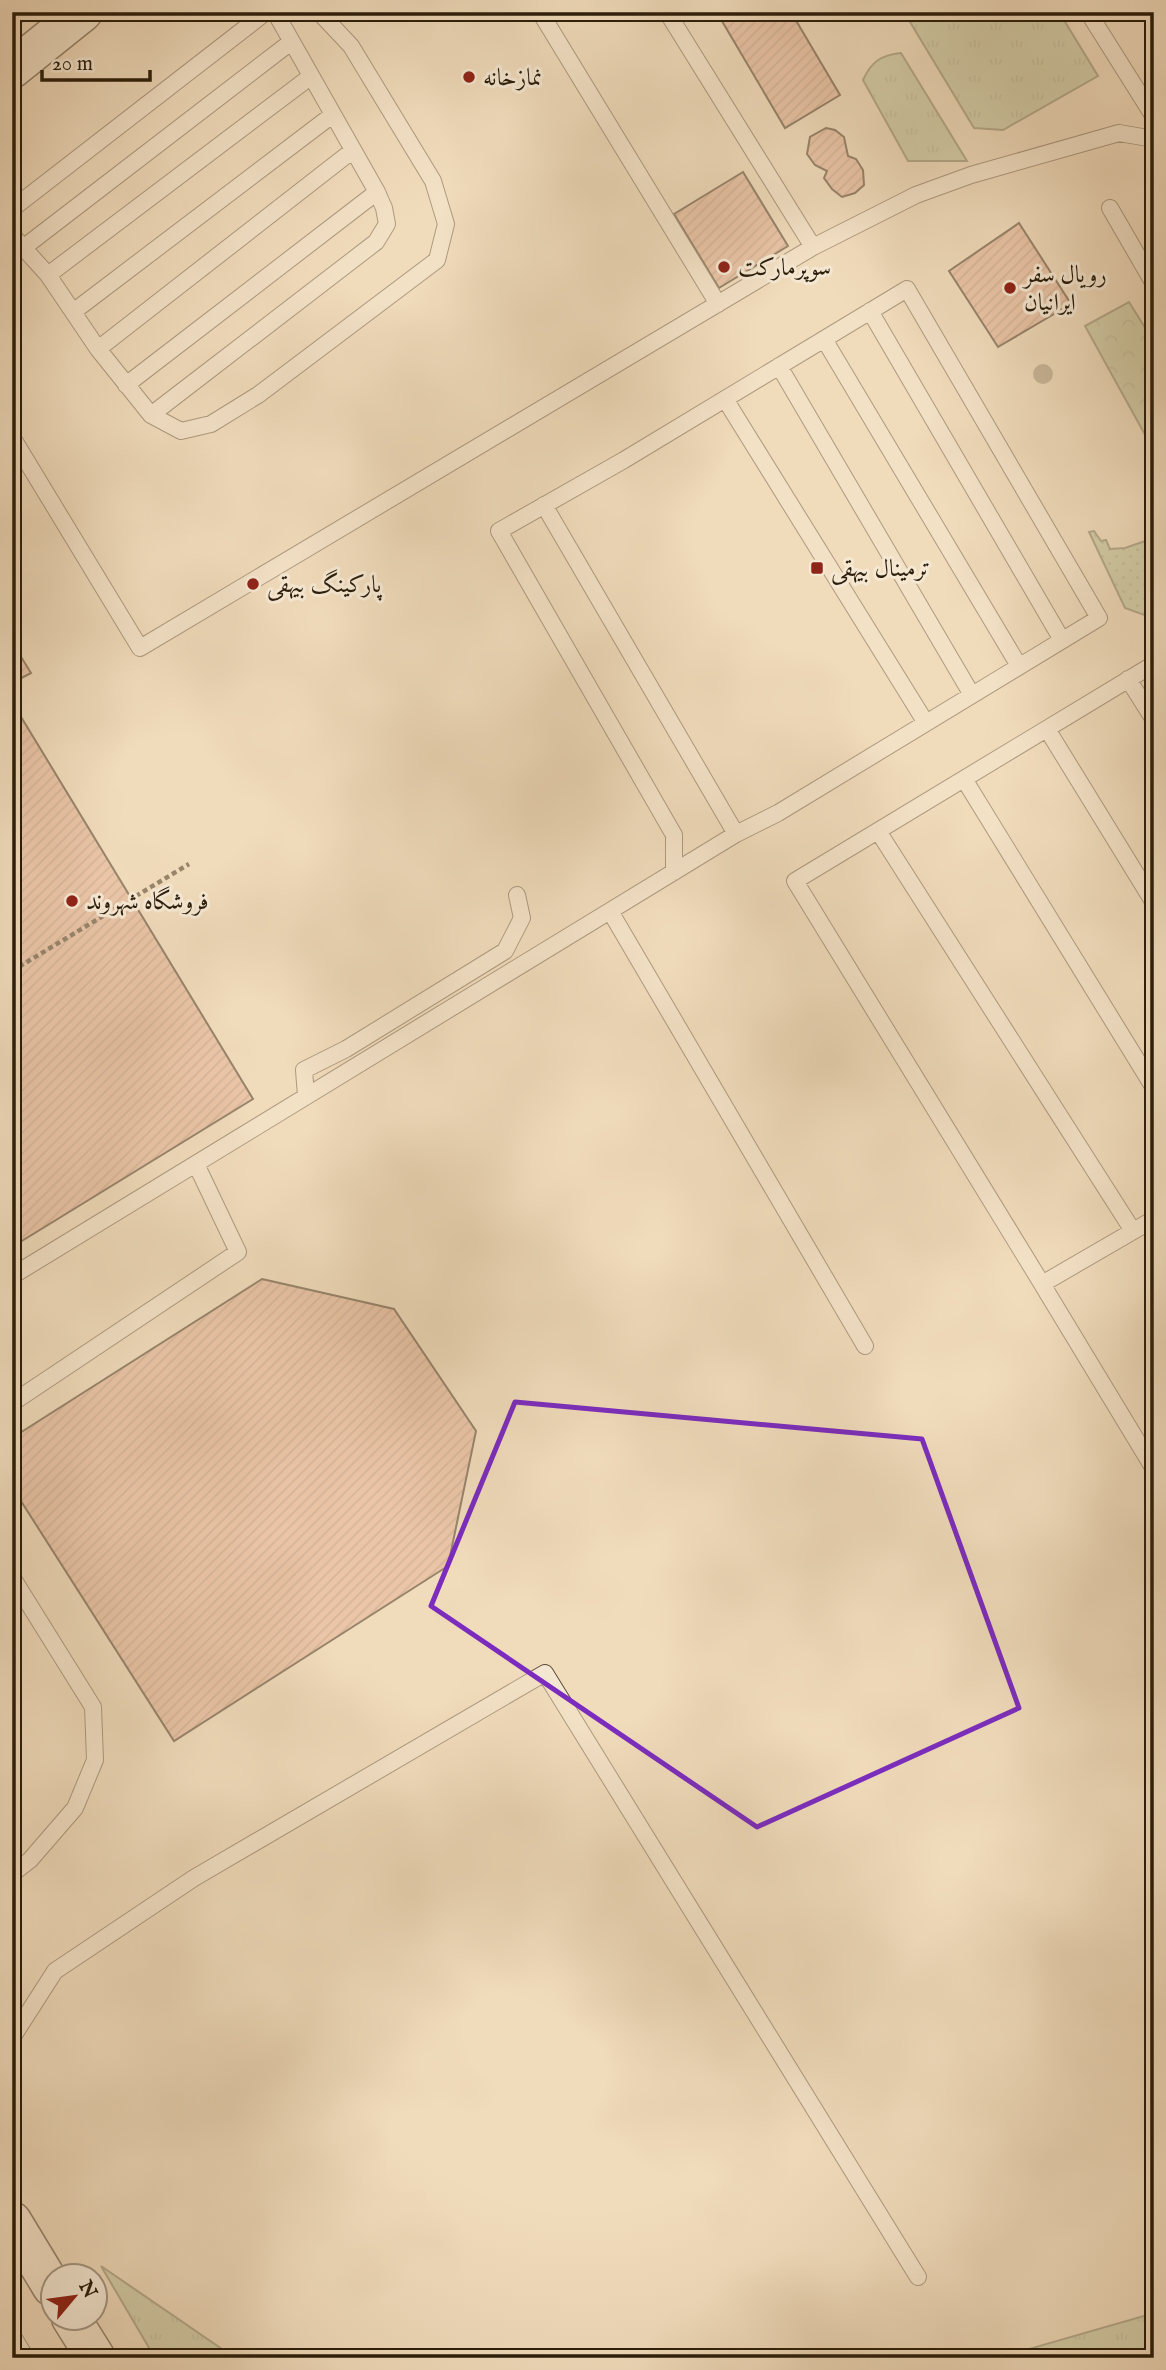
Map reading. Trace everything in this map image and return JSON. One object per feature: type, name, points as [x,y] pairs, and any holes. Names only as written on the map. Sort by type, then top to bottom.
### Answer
[{"type":"main road","points":[[12,69],[83,12]]},
{"type":"main road","points":[[12,2221],[38,2264]]},
{"type":"main road","points":[[80,2332],[96,2358]]},
{"type":"lane","points":[[12,209],[266,12]]},
{"type":"lane","points":[[151,415],[376,242],[387,225],[377,192],[331,116],[275,12]]},
{"type":"lane","points":[[12,235],[48,275],[97,349],[151,415],[181,431],[211,424],[258,395],[436,260],[446,223],[433,181],[351,46],[318,12]]},
{"type":"lane","points":[[540,12],[718,304]]},
{"type":"lane","points":[[667,12],[813,247]]},
{"type":"lane","points":[[1088,12],[1154,117]]},
{"type":"lane","points":[[23,248],[291,42]]},
{"type":"lane","points":[[48,275],[310,77]]},
{"type":"lane","points":[[73,312],[331,116]]},
{"type":"lane","points":[[12,437],[139,648],[813,247],[916,195],[971,176],[1119,133],[1154,139]]},
{"type":"lane","points":[[97,349],[352,151]]},
{"type":"lane","points":[[126,385],[377,192]]},
{"type":"lane","points":[[1110,208],[1154,284]]},
{"type":"lane","points":[[12,1276],[306,1096],[610,911],[674,872],[736,834],[778,813],[1099,618],[907,289],[499,531],[674,835],[674,872]]},
{"type":"lane","points":[[870,311],[1062,640]]},
{"type":"lane","points":[[824,339],[1019,666]]},
{"type":"lane","points":[[779,366],[972,695]]},
{"type":"lane","points":[[725,399],[926,723]]},
{"type":"lane","points":[[544,505],[736,834]]},
{"type":"lane","points":[[1154,664],[795,881],[1154,1469]]},
{"type":"lane","points":[[1128,679],[1154,720]]},
{"type":"lane","points":[[1047,729],[1154,903]]},
{"type":"lane","points":[[964,779],[1154,1088]]},
{"type":"lane","points":[[878,831],[1133,1231]]},
{"type":"lane","points":[[306,1096],[304,1070],[346,1049],[505,951],[522,918],[516,895]]},
{"type":"lane","points":[[610,911],[865,1346]]},
{"type":"lane","points":[[12,1403],[238,1252],[196,1164]]},
{"type":"lane","points":[[1042,1284],[1154,1219]]},
{"type":"lane","points":[[12,1577],[93,1707],[95,1760],[75,1808],[30,1860],[12,1874]]},
{"type":"lane","points":[[12,2038],[55,1971],[194,1878],[545,1673],[918,2277]]},
{"type":"lane","points":[[12,2334],[26,2358]]},
{"type":"path","points":[[12,971],[190,864]]},
{"type":"highlighted area","points":[[515,1402],[922,1439],[1019,1708],[757,1827],[431,1606]]},
{"type":"green space","points":[[12,12],[34,12],[12,30]]},
{"type":"green space","points":[[904,12],[1059,12],[1098,76],[1003,130],[974,128]]},
{"type":"green space","points":[[901,53],[967,161],[908,161],[863,80],[878,60]]},
{"type":"green space","points":[[1129,302],[1154,342],[1154,451],[1085,326]]},
{"type":"green space","points":[[1094,531],[1101,541],[1106,540],[1110,549],[1125,548],[1154,538],[1154,612],[1147,616],[1125,608],[1089,532]]},
{"type":"green space","points":[[108,2271],[235,2358],[155,2358],[108,2278]]},
{"type":"green space","points":[[1154,2313],[1154,2358],[998,2358]]},
{"type":"building","points":[[725,12],[791,12],[840,95],[785,128],[719,16]]},
{"type":"building","points":[[826,128],[835,130],[844,137],[848,156],[856,159],[863,170],[864,185],[855,193],[842,197],[832,189],[824,178],[827,171],[815,165],[807,154],[810,137]]},
{"type":"building","points":[[743,172],[788,246],[719,288],[674,214]]},
{"type":"building","name":"رویال سفر ایرانیان","points":[[1019,223],[1071,304],[998,347],[949,271]]},
{"type":"building","points":[[12,642],[31,673],[12,683]]},
{"type":"building","name":"فروشگاه شهروند","points":[[12,702],[253,1099],[12,1247]]},
{"type":"building","points":[[262,1279],[394,1309],[476,1431],[448,1566],[174,1741],[12,1487],[12,1438]]},
{"type":"place","name":"نمازخانه","points":[[469,77]]},
{"type":"place","name":"سوپرمارکت","points":[[724,267]]},
{"type":"place","name":"رویال سفر ایرانیان","points":[[1010,288]]},
{"type":"place","name":"ترمینال بیهقی","points":[[817,568]]},
{"type":"place","name":"پارکینگ بیهقی","points":[[253,584]]},
{"type":"place","name":"فروشگاه شهروند","points":[[72,901]]}]
